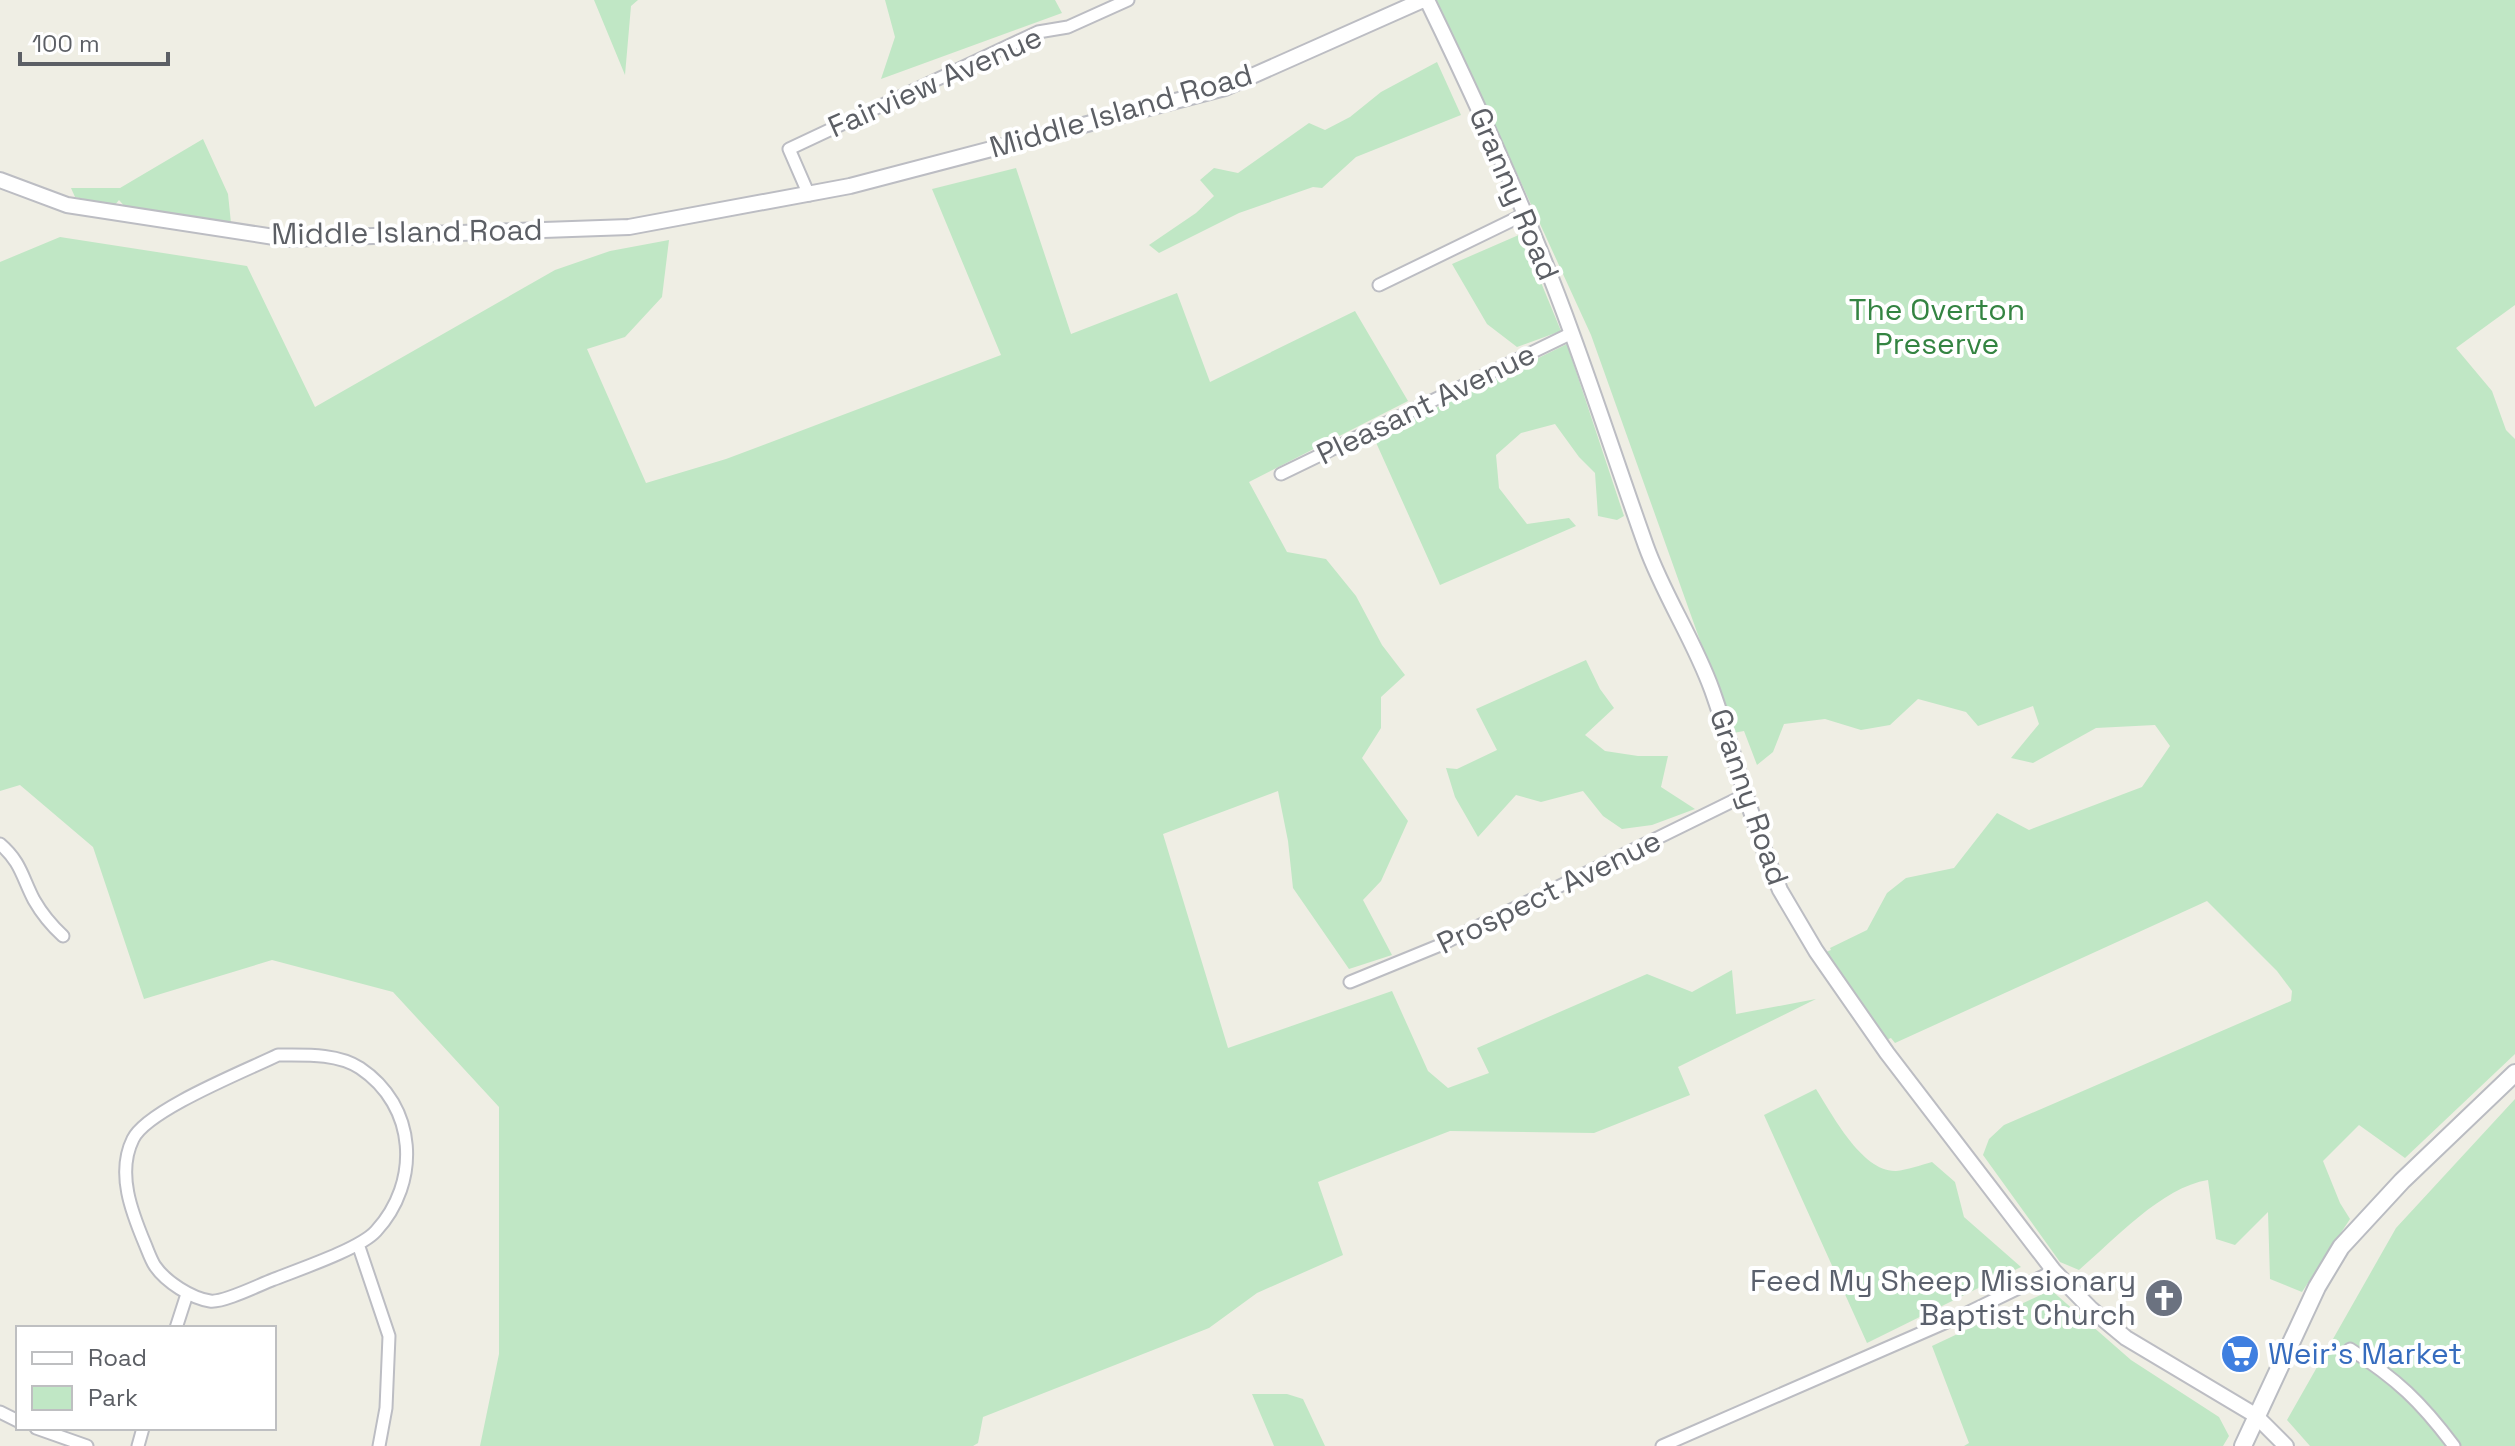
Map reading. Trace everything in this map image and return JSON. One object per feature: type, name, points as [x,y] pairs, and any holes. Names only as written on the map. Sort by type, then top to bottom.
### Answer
[{"type":"main road","points":[[2243,1446],[2317,1287],[2341,1247],[2420,1163],[2515,1073]]},
{"type":"street","name":"Fairview Avenue","points":[[809,195],[789,149],[1038,32],[1068,27],[1128,0]]},
{"type":"street","name":"Middle Island Road","points":[[0,180],[67,205],[287,239],[629,227],[809,195],[1225,88],[1425,0]]},
{"type":"street","name":"Granny Road","points":[[1425,0],[1461,70],[1525,214],[1572,333],[1646,548],[1710,686],[1780,890],[1816,951],[1887,1053],[2054,1271],[2091,1309],[2126,1338],[2255,1415],[2286,1446]]},
{"type":"street","points":[[1379,285],[1525,214]]},
{"type":"street","name":"Pleasant Avenue","points":[[1281,474],[1572,333]]},
{"type":"street","name":"Prospect Avenue","points":[[1350,982],[1438,946],[1745,795]]},
{"type":"street","points":[[0,844],[20,865],[33,898],[47,921],[63,936]]},
{"type":"street","points":[[278,1055],[318,1055],[359,1067],[385,1091],[404,1124],[408,1157],[399,1198],[375,1233],[358,1244],[213,1302],[187,1294],[155,1267],[130,1209],[126,1167],[133,1138],[156,1115],[278,1055]]},
{"type":"street","points":[[358,1244],[389,1336],[386,1408],[379,1446]]},
{"type":"street","points":[[1662,1446],[1965,1314],[2054,1271]]},
{"type":"street","points":[[177,1326],[187,1294]]},
{"type":"street","points":[[2350,1349],[2411,1393],[2454,1446]]},
{"type":"street","points":[[42,1430],[87,1446]]},
{"type":"green space","points":[[594,0],[638,0],[631,6],[625,75]]},
{"type":"green space","points":[[885,0],[1055,0],[1062,13],[881,79],[895,37]]},
{"type":"green space","name":"The Overton Preserve","points":[[1434,0],[2515,0],[2515,305],[2456,348],[2492,391],[2506,430],[2515,439],[2515,1054],[2405,1158],[2359,1125],[2323,1161],[2350,1219],[2302,1292],[2270,1279],[2268,1212],[2235,1245],[2216,1239],[2208,1180],[2173,1193],[2156,1204],[2079,1270],[2060,1262],[1983,1155],[1989,1139],[2004,1125],[2291,1001],[2292,991],[2277,971],[2207,901],[1895,1043],[1891,1038],[1886,1040],[1826,952],[1867,930],[1887,893],[1906,878],[1954,868],[1997,813],[2029,830],[2142,787],[2170,746],[2155,725],[2096,728],[2033,763],[2011,758],[2039,724],[2033,706],[1978,726],[1966,712],[1918,699],[1890,725],[1861,730],[1825,719],[1784,724],[1773,752],[1757,765],[1744,731],[1733,733],[1591,335]]},
{"type":"green space","points":[[1437,62],[1461,115],[1356,157],[1322,188],[1313,187],[1239,213],[1159,253],[1149,245],[1196,213],[1214,196],[1200,180],[1214,168],[1238,173],[1309,123],[1325,130],[1350,117],[1381,92]]},
{"type":"green space","points":[[203,139],[228,194],[231,223],[126,208],[119,200],[114,206],[75,197],[71,188],[120,188]]},
{"type":"green space","points":[[1016,168],[1071,334],[1177,293],[1210,382],[1355,311],[1408,401],[1249,482],[1287,552],[1326,559],[1356,596],[1382,645],[1405,675],[1381,697],[1381,728],[1362,758],[1408,821],[1381,881],[1363,900],[1392,955],[1349,969],[1293,888],[1278,791],[1163,834],[1228,1048],[1392,991],[1428,1071],[1448,1088],[1489,1073],[1477,1048],[1647,974],[1692,992],[1732,970],[1736,1014],[1816,999],[1678,1067],[1690,1095],[1594,1133],[1450,1131],[1318,1182],[1343,1255],[1257,1293],[1209,1328],[983,1417],[978,1443],[973,1446],[480,1446],[499,1354],[499,1107],[393,992],[272,960],[144,999],[93,847],[20,785],[0,791],[0,262],[60,237],[247,266],[315,407],[555,270],[610,251],[669,240],[662,297],[625,337],[587,349],[646,483],[726,459],[1001,355],[932,189]]},
{"type":"green space","points":[[1521,234],[1561,331],[1517,347],[1487,324],[1452,264]]},
{"type":"green space","points":[[1567,344],[1624,516],[1617,520],[1598,516],[1595,473],[1555,424],[1521,433],[1496,455],[1499,488],[1527,524],[1569,518],[1576,526],[1440,585],[1374,438]]},
{"type":"green space","points":[[1586,660],[1600,689],[1614,708],[1585,735],[1605,751],[1668,756],[1661,787],[1695,809],[1652,825],[1622,829],[1603,816],[1583,791],[1541,802],[1516,795],[1478,837],[1455,797],[1446,768],[1457,769],[1497,750],[1476,709]]},
{"type":"green space","points":[[1816,1089],[1849,1140],[1871,1162],[1883,1169],[1896,1171],[1932,1162],[1955,1182],[1964,1217],[2021,1267],[1867,1343],[1764,1115]]},
{"type":"green space","points":[[2515,1099],[2515,1446],[2310,1446],[2287,1420],[2396,1228]]},
{"type":"green space","points":[[2051,1290],[2131,1360],[2219,1417],[2229,1436],[2223,1446],[1964,1446],[1969,1443],[1932,1346]]},
{"type":"green space","points":[[1252,1394],[1287,1394],[1303,1399],[1325,1446],[1274,1446]]},
{"type":"place","name":"Feed My Sheep Missionary Baptist Church","points":[[2164,1298]]},
{"type":"place","name":"Weir's Market","points":[[2240,1354]]}]
